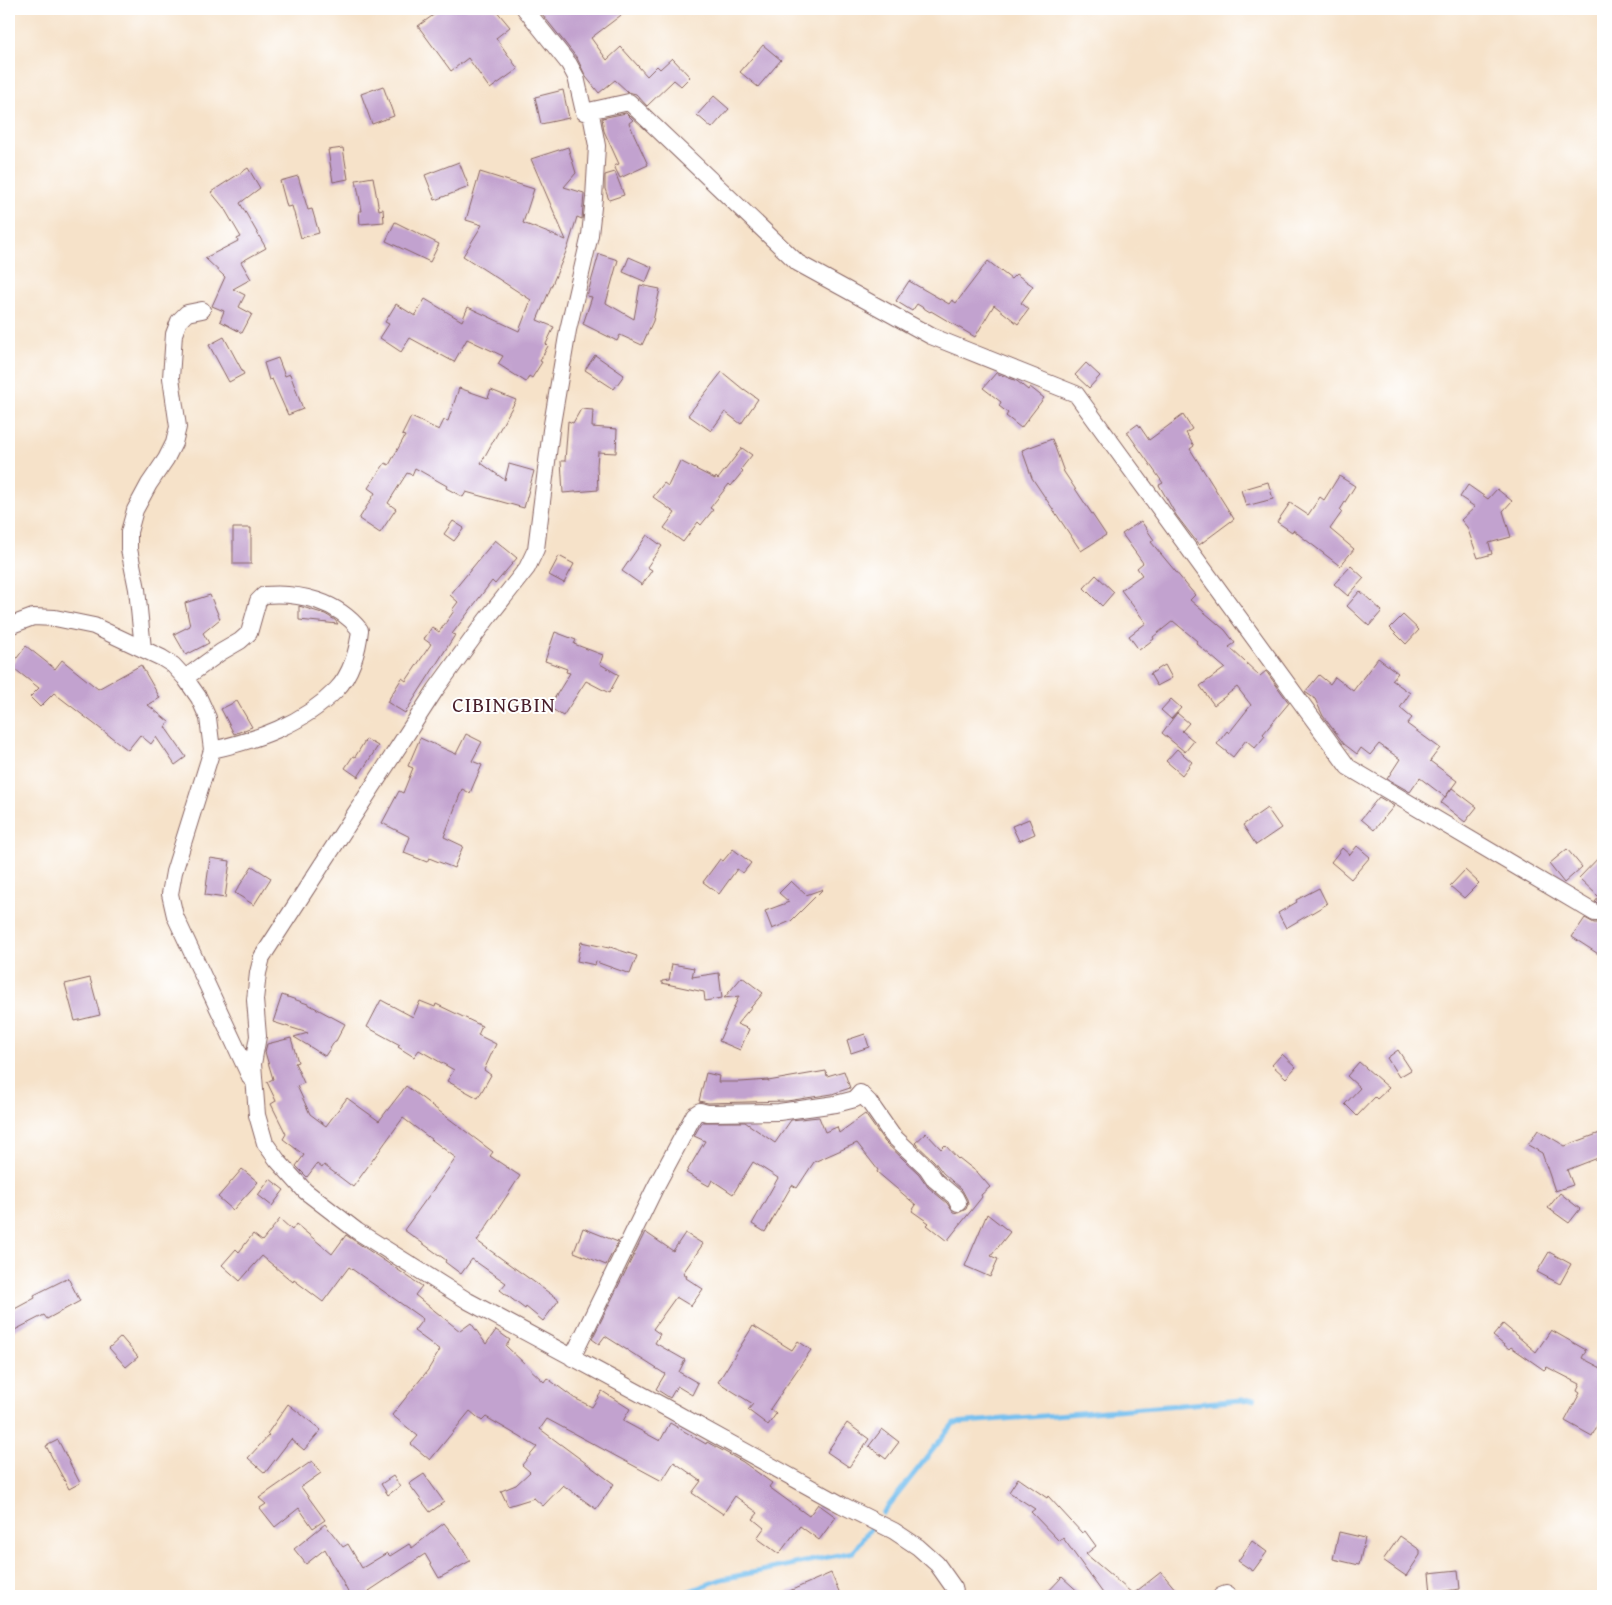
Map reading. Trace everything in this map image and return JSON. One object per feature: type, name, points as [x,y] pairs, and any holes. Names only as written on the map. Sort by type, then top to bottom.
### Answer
[{"type":"street","points":[[525,9],[558,50],[576,77],[584,112]]},
{"type":"street","points":[[584,112],[629,102],[798,263],[931,336],[1076,394],[1348,767],[1595,913],[1603,913]]},
{"type":"street","points":[[584,112],[591,114],[597,146],[590,235],[568,330],[536,549],[527,568],[486,620],[436,689],[262,957],[255,1000],[258,1036],[253,1064],[257,1115],[265,1143],[278,1161],[305,1191],[357,1231],[468,1301],[842,1505],[894,1531],[918,1547],[937,1564],[954,1588],[956,1596]]},
{"type":"street","points":[[143,649],[137,589],[129,549],[130,532],[135,510],[174,443],[178,427],[171,378],[174,334],[179,321],[187,313],[202,310]]},
{"type":"street","points":[[185,678],[249,633],[258,600],[264,595],[315,599],[342,611],[360,630],[358,651],[350,668],[337,689],[318,705],[300,718],[273,732],[246,742],[212,750]]},
{"type":"street","points":[[9,626],[33,617],[55,618],[94,626],[173,665],[199,698],[208,718],[212,750],[174,872],[170,894],[175,916],[254,1084]]},
{"type":"street","points":[[572,1358],[654,1188],[694,1115],[700,1111],[707,1113],[778,1112],[836,1104],[855,1099],[860,1093],[869,1102],[892,1135],[927,1168],[958,1203]]},
{"type":"street","points":[[1221,1596],[1226,1594],[1229,1596]]},
{"type":"building","points":[[442,9],[495,9],[510,27],[496,38],[518,69],[490,89],[468,58],[451,71],[418,26]]},
{"type":"building","points":[[538,9],[629,9],[591,38],[607,60],[621,47],[647,76],[657,66],[660,69],[672,58],[690,77],[681,86],[674,80],[647,106],[636,94],[628,92],[615,80],[599,93],[586,77],[577,58]]},
{"type":"building","points":[[763,45],[781,60],[758,87],[740,72]]},
{"type":"building","points":[[383,86],[394,116],[372,124],[361,94]]},
{"type":"building","points":[[563,90],[569,118],[541,124],[535,97]]},
{"type":"building","points":[[714,96],[729,109],[712,128],[697,115]]},
{"type":"building","points":[[626,113],[633,120],[629,123],[648,165],[620,178],[614,166],[619,164],[604,131],[602,118]]},
{"type":"building","points":[[568,147],[576,173],[564,187],[584,193],[582,219],[577,217],[568,247],[537,320],[554,327],[546,344],[548,346],[540,361],[542,362],[532,378],[529,376],[526,382],[498,364],[503,356],[467,339],[454,362],[410,338],[401,352],[380,338],[389,324],[385,322],[396,304],[415,316],[425,299],[462,321],[468,307],[519,331],[531,300],[463,256],[482,225],[466,220],[480,172],[534,189],[523,223],[566,240],[531,159]]},
{"type":"building","points":[[343,148],[348,179],[333,182],[328,150]]},
{"type":"building","points":[[459,162],[469,187],[435,200],[425,175]]},
{"type":"building","points":[[248,168],[260,188],[240,203],[266,248],[241,262],[251,279],[233,289],[245,295],[239,307],[252,314],[242,333],[220,321],[224,311],[212,306],[225,277],[205,258],[238,241],[237,239],[241,237],[224,208],[211,192]]},
{"type":"building","points":[[615,172],[624,195],[609,200],[605,189],[605,175]]},
{"type":"building","points":[[298,176],[308,210],[312,209],[319,233],[301,238],[292,206],[287,207],[280,181]]},
{"type":"building","points":[[373,177],[379,210],[383,209],[384,222],[360,224],[359,211],[362,211],[356,180]]},
{"type":"building","points":[[395,222],[439,244],[430,262],[386,241]]},
{"type":"building","points":[[599,254],[618,260],[606,303],[634,319],[640,285],[660,289],[653,321],[642,345],[620,335],[617,341],[583,324],[592,297],[587,296]]},
{"type":"building","points":[[629,257],[652,267],[646,282],[623,272]]},
{"type":"building","points":[[988,261],[1011,279],[1016,274],[1033,286],[1021,303],[1029,309],[1018,324],[994,305],[975,337],[917,304],[912,311],[896,301],[909,281],[949,304],[952,300],[956,303]]},
{"type":"building","points":[[224,337],[244,374],[229,382],[209,345]]},
{"type":"building","points":[[595,355],[624,375],[614,389],[585,370]]},
{"type":"building","points":[[278,358],[285,376],[290,374],[303,409],[288,415],[272,379],[269,380],[264,363]]},
{"type":"building","points":[[1086,363],[1100,376],[1089,388],[1075,375]]},
{"type":"building","points":[[722,372],[758,399],[741,424],[725,412],[711,431],[688,415]]},
{"type":"building","points":[[996,373],[1017,381],[1028,390],[1030,387],[1044,398],[1021,428],[1006,416],[1008,413],[999,406],[1001,402],[983,388]]},
{"type":"building","points":[[459,388],[488,398],[491,390],[516,400],[481,463],[505,480],[509,464],[534,471],[524,508],[466,492],[463,497],[415,468],[412,475],[407,473],[388,503],[396,509],[380,533],[359,519],[375,493],[368,488],[385,463],[389,465],[405,436],[402,435],[411,417],[439,430],[444,420],[448,421]]},
{"type":"building","points":[[581,409],[593,410],[592,427],[617,429],[616,453],[598,452],[598,490],[563,493],[561,461],[565,461],[568,421],[573,423]]},
{"type":"building","points":[[1183,415],[1192,429],[1186,433],[1194,446],[1190,449],[1234,519],[1199,545],[1176,515],[1159,485],[1163,483],[1127,432],[1138,424],[1149,440]]},
{"type":"building","points":[[1052,439],[1064,472],[1106,535],[1081,551],[1032,478],[1022,450]]},
{"type":"building","points":[[742,448],[752,455],[741,469],[743,471],[731,486],[729,484],[710,508],[713,510],[701,525],[698,522],[683,542],[664,528],[675,513],[653,497],[664,483],[668,486],[680,461],[718,479]]},
{"type":"building","points":[[1339,476],[1355,486],[1340,510],[1342,512],[1330,529],[1354,549],[1340,566],[1293,530],[1292,532],[1277,522],[1290,503],[1308,515],[1320,497],[1324,500]]},
{"type":"building","points":[[1268,482],[1273,499],[1246,506],[1241,490]]},
{"type":"building","points":[[1468,485],[1488,499],[1497,489],[1512,501],[1503,511],[1511,537],[1489,543],[1492,554],[1478,558],[1467,527],[1461,520],[1475,507],[1460,497]]},
{"type":"building","points":[[453,521],[464,528],[454,541],[444,534]]},
{"type":"building","points":[[1141,521],[1154,540],[1151,542],[1195,595],[1190,600],[1225,630],[1235,643],[1229,647],[1260,676],[1266,671],[1289,703],[1263,734],[1265,736],[1255,748],[1246,740],[1233,757],[1217,744],[1227,731],[1229,733],[1251,705],[1237,687],[1214,705],[1200,686],[1225,668],[1196,643],[1197,641],[1173,621],[1139,650],[1129,636],[1146,623],[1121,590],[1142,575],[1137,568],[1143,563],[1122,534]]},
{"type":"building","points":[[233,528],[251,528],[251,564],[233,564]]},
{"type":"building","points":[[647,535],[662,546],[647,567],[652,570],[642,585],[622,571]]},
{"type":"building","points":[[495,540],[517,558],[495,584],[492,581],[452,634],[455,635],[405,713],[387,702],[402,678],[406,681],[431,644],[424,639],[432,627],[439,632],[454,611],[452,610],[458,602],[450,595]]},
{"type":"building","points":[[559,556],[574,564],[564,583],[549,575]]},
{"type":"building","points":[[1351,566],[1364,578],[1348,596],[1334,584]]},
{"type":"building","points":[[1096,575],[1114,592],[1102,606],[1084,588]]},
{"type":"building","points":[[1360,591],[1382,611],[1369,626],[1347,606]]},
{"type":"building","points":[[210,595],[220,619],[203,633],[209,643],[186,655],[174,634],[190,626],[185,603]]},
{"type":"building","points":[[299,606],[325,614],[338,624],[299,620]]},
{"type":"building","points":[[1403,615],[1419,630],[1406,644],[1390,628]]},
{"type":"building","points":[[555,632],[576,640],[574,644],[603,655],[600,664],[619,675],[609,693],[586,681],[563,716],[549,707],[570,673],[566,672],[567,669],[545,661]]},
{"type":"building","points":[[26,646],[55,669],[62,660],[98,689],[141,665],[160,698],[148,705],[169,722],[165,727],[186,757],[175,765],[156,737],[151,744],[140,735],[128,750],[54,693],[40,707],[30,697],[39,688],[11,666]]},
{"type":"building","points":[[1378,658],[1398,673],[1392,680],[1410,693],[1400,708],[1412,718],[1407,724],[1440,748],[1430,761],[1457,781],[1445,797],[1420,778],[1410,792],[1387,779],[1400,759],[1379,744],[1370,755],[1361,748],[1357,754],[1344,744],[1323,716],[1315,699],[1305,692],[1319,675],[1330,684],[1335,677],[1353,691]]},
{"type":"building","points":[[1165,665],[1172,678],[1157,686],[1150,674]]},
{"type":"building","points":[[1171,699],[1181,708],[1171,719],[1161,710]]},
{"type":"building","points":[[237,701],[252,727],[234,734],[221,709]]},
{"type":"building","points":[[1177,713],[1189,723],[1182,731],[1194,741],[1185,752],[1162,733]]},
{"type":"building","points":[[466,734],[482,742],[472,761],[482,765],[470,793],[462,789],[444,837],[463,846],[454,868],[429,858],[427,862],[404,853],[410,837],[382,823],[399,791],[403,793],[413,768],[408,766],[420,738],[456,754]]},
{"type":"building","points":[[366,739],[378,746],[358,777],[345,768],[353,756],[355,757]]},
{"type":"building","points":[[1177,749],[1192,762],[1182,775],[1166,761]]},
{"type":"building","points":[[1452,788],[1477,807],[1465,822],[1441,803]]},
{"type":"building","points":[[1379,797],[1394,806],[1374,830],[1361,819]]},
{"type":"building","points":[[1267,808],[1281,828],[1256,845],[1243,825]]},
{"type":"building","points":[[1029,819],[1035,834],[1019,841],[1012,826]]},
{"type":"building","points":[[1357,846],[1370,857],[1351,879],[1331,862],[1342,848],[1350,855]]},
{"type":"building","points":[[733,849],[751,863],[743,873],[737,869],[719,894],[703,882],[720,859],[723,861]]},
{"type":"building","points":[[1567,849],[1582,867],[1564,883],[1549,864]]},
{"type":"building","points":[[1603,853],[1603,903],[1598,903],[1595,902],[1599,897],[1579,878]]},
{"type":"building","points":[[210,858],[230,861],[225,898],[205,895]]},
{"type":"building","points":[[252,866],[271,878],[254,905],[235,893]]},
{"type":"building","points":[[1465,870],[1479,883],[1464,898],[1450,886]]},
{"type":"building","points":[[791,881],[806,895],[823,889],[791,921],[772,929],[765,911],[789,902],[779,893]]},
{"type":"building","points":[[1319,888],[1327,904],[1286,928],[1278,913],[1297,902],[1296,900]]},
{"type":"building","points":[[1585,918],[1594,923],[1603,923],[1603,957],[1572,937]]},
{"type":"building","points":[[581,942],[610,947],[637,956],[630,974],[596,962],[595,965],[577,961]]},
{"type":"building","points":[[672,964],[694,968],[692,977],[719,973],[722,998],[705,1001],[704,992],[662,983],[662,981],[669,980]]},
{"type":"building","points":[[742,977],[763,993],[737,1024],[749,1029],[740,1050],[719,1041],[739,996],[724,998]]},
{"type":"building","points":[[90,978],[100,1015],[75,1021],[65,984]]},
{"type":"building","points":[[282,995],[308,1004],[345,1024],[325,1056],[294,1037],[308,1033],[273,1022]]},
{"type":"building","points":[[381,1000],[413,1017],[420,1001],[435,1007],[436,1004],[482,1026],[478,1035],[496,1044],[484,1070],[491,1075],[478,1098],[447,1081],[454,1070],[419,1050],[414,1057],[398,1047],[400,1045],[367,1027]]},
{"type":"building","points":[[865,1034],[869,1047],[851,1053],[847,1040]]},
{"type":"building","points":[[291,1038],[298,1062],[295,1063],[304,1083],[297,1086],[310,1114],[326,1126],[347,1098],[379,1121],[406,1086],[493,1152],[490,1156],[520,1176],[477,1241],[559,1300],[543,1321],[500,1290],[506,1283],[472,1259],[461,1274],[445,1262],[446,1260],[404,1230],[456,1158],[403,1118],[353,1187],[324,1165],[322,1168],[317,1164],[307,1177],[296,1166],[304,1155],[283,1139],[286,1134],[271,1104],[276,1101],[267,1082],[273,1079],[265,1052],[267,1044]]},
{"type":"building","points":[[1398,1050],[1411,1070],[1399,1077],[1387,1058]]},
{"type":"building","points":[[1282,1054],[1296,1067],[1286,1078],[1272,1065]]},
{"type":"building","points":[[1359,1062],[1389,1088],[1377,1099],[1375,1097],[1357,1116],[1345,1104],[1360,1088],[1347,1076]]},
{"type":"building","points":[[826,1071],[827,1076],[844,1071],[850,1088],[832,1094],[787,1101],[708,1103],[699,1101],[706,1073],[719,1076],[718,1082],[741,1082],[768,1081]]},
{"type":"building","points":[[865,1114],[885,1142],[919,1174],[928,1187],[947,1203],[953,1212],[958,1213],[966,1209],[967,1199],[962,1190],[915,1143],[926,1133],[941,1149],[945,1145],[958,1159],[978,1173],[990,1187],[981,1195],[982,1197],[947,1241],[927,1225],[929,1223],[912,1211],[916,1205],[877,1172],[878,1170],[857,1143],[814,1162],[797,1188],[792,1185],[765,1232],[752,1224],[778,1178],[753,1162],[733,1194],[712,1180],[709,1186],[686,1173],[705,1141],[694,1136],[702,1122],[745,1122],[775,1143],[791,1120],[819,1117],[825,1132],[837,1127],[839,1133]]},
{"type":"building","points":[[1538,1130],[1565,1146],[1600,1133],[1603,1142],[1603,1156],[1567,1170],[1573,1185],[1555,1191],[1542,1153],[1528,1145]]},
{"type":"building","points":[[242,1169],[258,1182],[233,1210],[218,1197]]},
{"type":"building","points":[[270,1179],[284,1190],[272,1206],[258,1195]]},
{"type":"building","points":[[1560,1193],[1580,1209],[1569,1223],[1548,1208]]},
{"type":"building","points":[[987,1214],[1010,1232],[991,1256],[998,1259],[990,1277],[965,1266]]},
{"type":"building","points":[[280,1219],[292,1230],[296,1224],[332,1254],[346,1235],[422,1286],[415,1295],[460,1331],[471,1323],[486,1344],[496,1330],[510,1340],[506,1346],[544,1382],[547,1378],[574,1398],[592,1407],[602,1391],[630,1409],[623,1421],[660,1441],[670,1423],[706,1444],[707,1442],[743,1462],[772,1483],[769,1487],[809,1516],[818,1504],[836,1517],[819,1540],[800,1526],[779,1554],[757,1538],[764,1528],[753,1519],[758,1513],[735,1496],[723,1514],[692,1493],[701,1481],[674,1462],[662,1481],[547,1419],[540,1429],[614,1484],[596,1509],[563,1485],[543,1506],[534,1498],[508,1506],[501,1491],[516,1485],[530,1472],[522,1465],[537,1447],[486,1417],[482,1421],[470,1411],[430,1460],[411,1444],[418,1436],[392,1415],[428,1370],[440,1350],[414,1331],[423,1319],[349,1267],[323,1302],[294,1280],[293,1282],[262,1256],[240,1281],[222,1265],[236,1249],[239,1252],[253,1234],[262,1241]]},
{"type":"building","points":[[583,1228],[618,1242],[606,1265],[574,1252]]},
{"type":"building","points":[[645,1232],[673,1251],[685,1233],[703,1244],[683,1273],[687,1276],[686,1278],[703,1289],[691,1306],[676,1297],[653,1329],[660,1334],[655,1343],[685,1360],[679,1372],[698,1383],[692,1395],[677,1386],[670,1398],[656,1389],[665,1374],[605,1336],[599,1344],[592,1339]]},
{"type":"building","points":[[1549,1252],[1571,1264],[1560,1284],[1537,1272]]},
{"type":"building","points":[[68,1278],[80,1301],[47,1319],[44,1315],[9,1333],[9,1312],[35,1298],[34,1295]]},
{"type":"building","points":[[1503,1324],[1536,1352],[1551,1330],[1586,1350],[1582,1358],[1603,1369],[1603,1414],[1592,1436],[1565,1421],[1580,1393],[1577,1391],[1580,1384],[1547,1367],[1544,1370],[1511,1347],[1509,1349],[1493,1336]]},
{"type":"building","points":[[753,1326],[792,1350],[798,1341],[811,1350],[770,1409],[776,1414],[768,1425],[748,1410],[753,1404],[718,1382]]},
{"type":"building","points":[[121,1337],[138,1357],[126,1367],[109,1348]]},
{"type":"building","points":[[288,1404],[321,1430],[304,1450],[291,1439],[265,1473],[248,1458],[269,1435],[267,1434]]},
{"type":"building","points":[[847,1423],[869,1439],[849,1467],[827,1452]]},
{"type":"building","points":[[882,1429],[899,1442],[886,1459],[869,1446]]},
{"type":"building","points":[[58,1440],[80,1483],[69,1489],[46,1446]]},
{"type":"building","points":[[312,1461],[321,1473],[301,1487],[325,1520],[313,1528],[299,1508],[275,1527],[260,1508],[266,1504],[259,1498]]},
{"type":"building","points":[[424,1474],[444,1502],[430,1512],[409,1484]]},
{"type":"building","points":[[393,1476],[400,1486],[388,1495],[381,1484]]},
{"type":"building","points":[[1018,1478],[1047,1498],[1048,1496],[1082,1533],[1085,1531],[1096,1546],[1086,1554],[1133,1594],[1161,1572],[1181,1596],[1105,1596],[1063,1538],[1059,1541],[1031,1512],[1035,1509],[1009,1492]]},
{"type":"building","points":[[444,1523],[459,1542],[470,1561],[439,1578],[425,1554],[369,1591],[372,1596],[350,1596],[325,1549],[306,1564],[294,1549],[325,1524],[343,1547],[348,1544],[362,1568],[387,1553],[390,1556],[409,1544],[412,1548]]},
{"type":"building","points":[[1339,1532],[1365,1538],[1359,1565],[1333,1559]]},
{"type":"building","points":[[1400,1536],[1420,1550],[1420,1555],[1406,1576],[1383,1560]]},
{"type":"building","points":[[1252,1541],[1267,1552],[1253,1571],[1238,1561]]},
{"type":"building","points":[[1458,1570],[1460,1589],[1431,1593],[1429,1573]]},
{"type":"building","points":[[831,1573],[841,1596],[778,1596]]},
{"type":"building","points":[[1062,1577],[1083,1596],[1044,1596]]},
{"type":"waterway","points":[[883,1513],[954,1423],[1254,1399]]},
{"type":"waterway","points":[[676,1596],[722,1579],[853,1552],[870,1529]]},
{"type":"district","name":"CIBINGBIN","points":[[504,704]]}]
